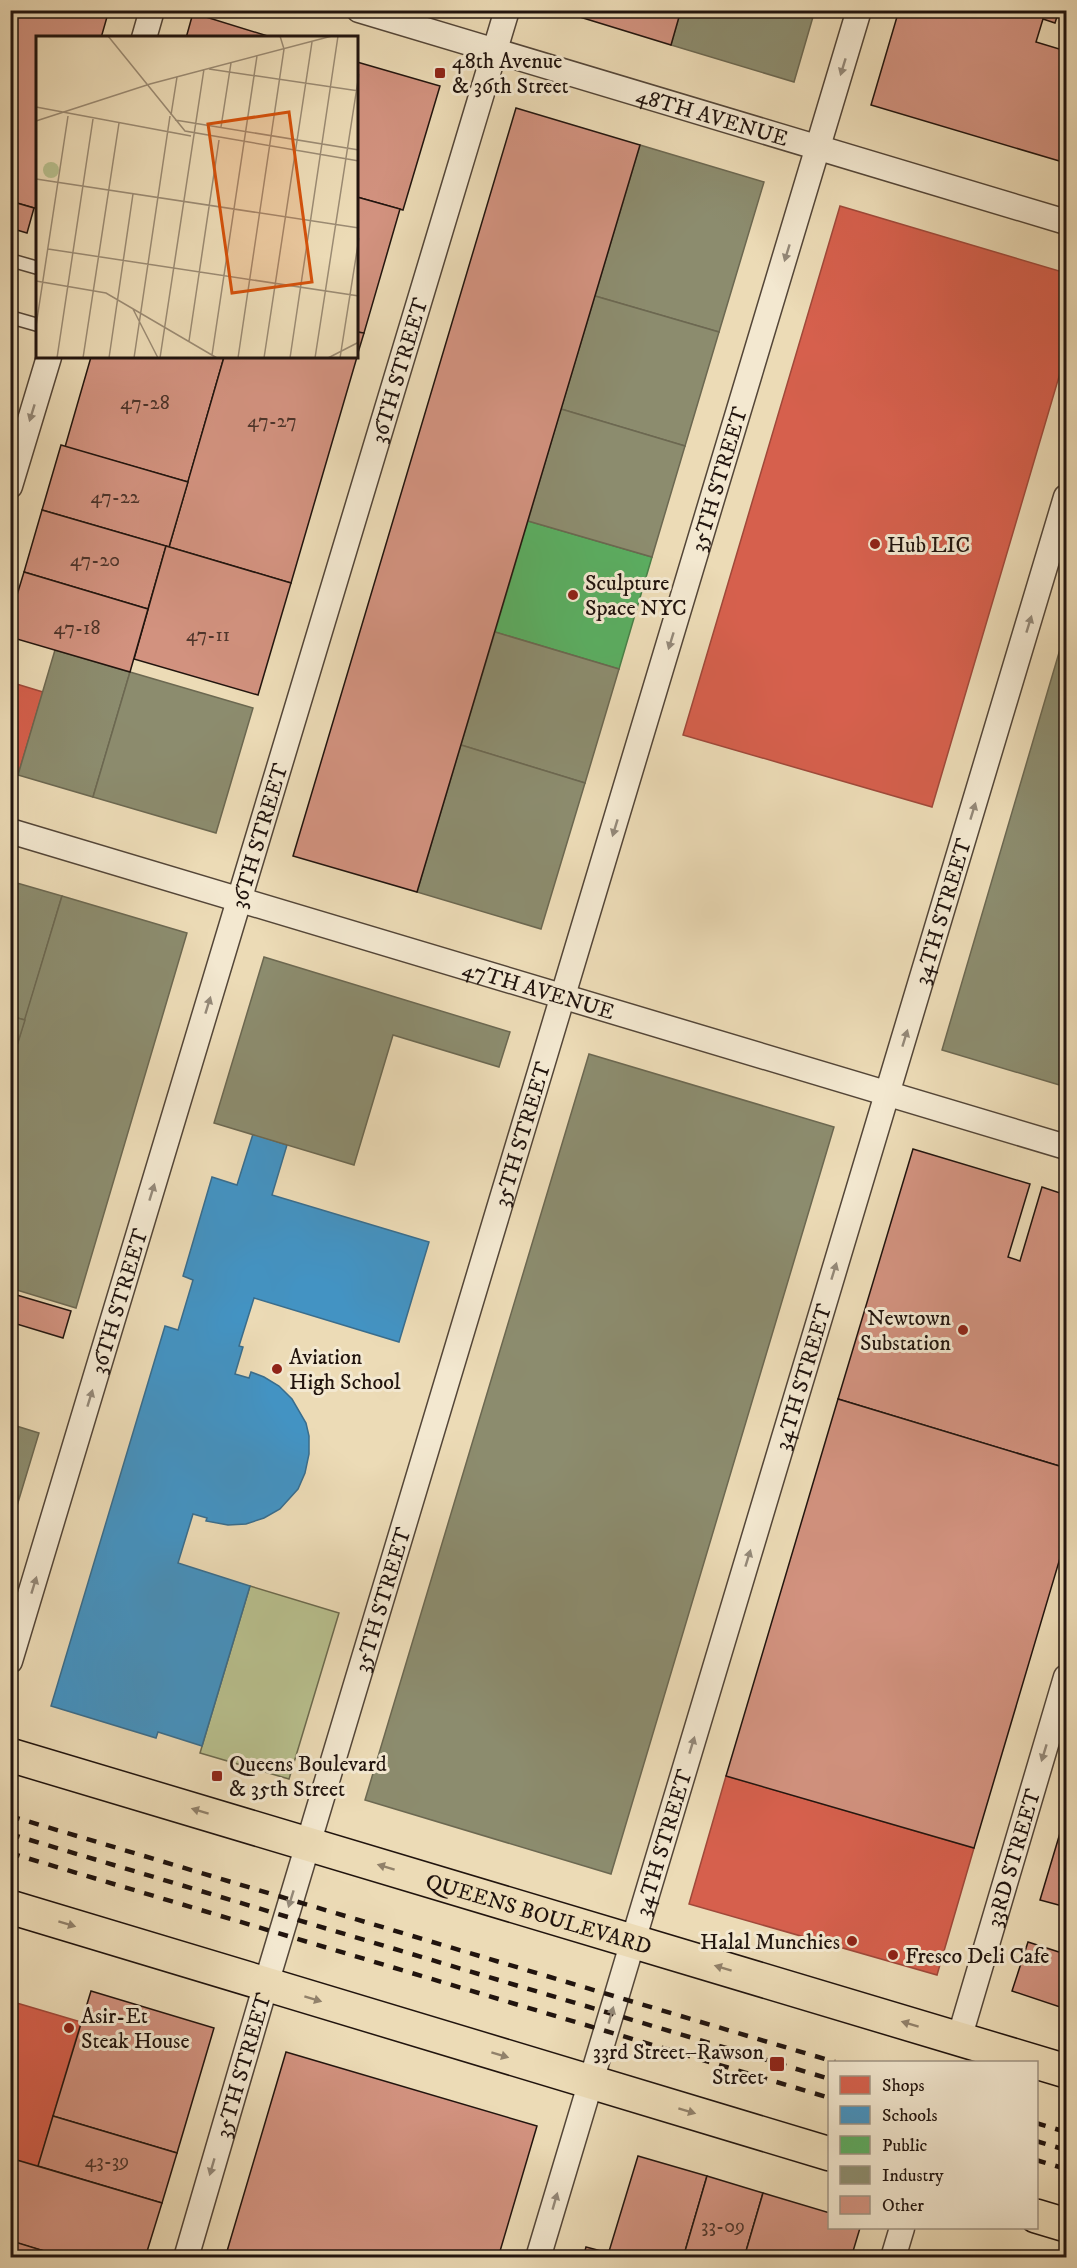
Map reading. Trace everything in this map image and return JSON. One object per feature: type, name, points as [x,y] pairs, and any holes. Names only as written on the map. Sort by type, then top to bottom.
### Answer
[{"type":"main road","name":"QUEENS BOULEVARD","points":[[10,1755],[1033,2061]]},
{"type":"main road","points":[[10,1907],[828,2153]]},
{"type":"main road","name":"QUEENS BOULEVARD","points":[[1038,2063],[1066,2071]]},
{"type":"main road","points":[[1038,2217],[1066,2225]]},
{"type":"street","points":[[145,36],[152,10]]},
{"type":"street","name":"48TH AVENUE","points":[[359,10],[1066,222]]},
{"type":"street","name":"36TH STREET","points":[[10,1661],[507,10]]},
{"type":"street","name":"35TH STREET","points":[[186,2258],[266,1984],[859,10]]},
{"type":"street","points":[[10,486],[49,358]]},
{"type":"street","name":"34TH STREET","points":[[538,2258],[1066,497]]},
{"type":"street","name":"47TH AVENUE","points":[[10,831],[1066,1146]]},
{"type":"street","name":"33RD STREET","points":[[959,2039],[1066,1677]]},
{"type":"street","points":[[893,2258],[902,2229]]},
{"type":"lane","points":[[10,260],[36,267]]},
{"type":"lane","points":[[10,317],[36,324]]},
{"type":"green space","points":[[250,1586],[339,1613],[289,1779],[200,1753]]},
{"type":"building: Shops","name":"Hub LIC","points":[[840,206],[1066,273],[1066,353],[932,807],[683,735]]},
{"type":"building: Shops","points":[[10,682],[43,692],[18,775],[10,773]]},
{"type":"building: Shops","points":[[726,1776],[974,1848],[937,1975],[689,1904]]},
{"type":"building: Shops","points":[[10,2001],[81,2022],[38,2166],[10,2158]]},
{"type":"building: Schools","points":[[253,1134],[287,1145],[272,1195],[429,1242],[399,1342],[254,1298],[239,1346],[243,1347],[235,1374],[249,1378],[251,1372],[264,1377],[279,1386],[292,1399],[306,1423],[309,1454],[305,1473],[298,1489],[280,1509],[264,1518],[246,1524],[228,1525],[206,1521],[207,1518],[193,1514],[178,1563],[250,1586],[202,1746],[158,1732],[156,1738],[51,1706],[165,1326],[178,1330],[193,1280],[183,1276],[212,1177],[237,1185]]},
{"type":"building: Public","name":"Sculpture Space NYC","points":[[528,521],[652,557],[619,669],[495,632]]},
{"type":"building: Industry","points":[[681,10],[815,10],[794,82],[671,45]]},
{"type":"building: Industry","points":[[640,145],[764,182],[719,332],[595,296]]},
{"type":"building: Industry","points":[[595,296],[719,332],[685,446],[561,409]]},
{"type":"building: Industry","points":[[561,409],[685,446],[652,557],[528,521]]},
{"type":"building: Industry","points":[[1066,629],[1066,1087],[942,1050]]},
{"type":"building: Industry","points":[[495,632],[619,669],[585,783],[461,745]]},
{"type":"building: Industry","points":[[55,650],[130,672],[93,797],[18,775]]},
{"type":"building: Industry","points":[[130,672],[253,708],[216,833],[93,797]]},
{"type":"building: Industry","points":[[461,745],[585,783],[541,929],[417,892]]},
{"type":"building: Industry","points":[[10,881],[62,896],[25,1020],[10,1016]]},
{"type":"building: Industry","points":[[62,896],[187,933],[76,1308],[10,1288],[10,1068]]},
{"type":"building: Industry","points":[[264,957],[510,1032],[499,1067],[393,1035],[354,1165],[214,1123]]},
{"type":"building: Industry","points":[[10,1016],[25,1020],[10,1068]]},
{"type":"building: Industry","points":[[589,1054],[834,1127],[611,1874],[365,1800]]},
{"type":"building: Industry","points":[[10,1424],[39,1433],[10,1529]]},
{"type":"building: Other","points":[[10,10],[109,10],[102,36],[36,36],[36,208],[10,201]]},
{"type":"building: Other","points":[[557,10],[681,10],[671,45]]},
{"type":"building: Other","points":[[899,10],[1059,10],[1055,23],[1043,19],[1036,42],[1066,51],[1066,163],[871,105]]},
{"type":"building: Other","points":[[193,13],[268,36],[187,36]]},
{"type":"building: Other","points":[[358,62],[440,86],[403,210],[358,197]]},
{"type":"building: Other","points":[[516,108],[640,145],[417,892],[293,856]]},
{"type":"building: Other","points":[[358,197],[400,209],[364,333],[358,332]]},
{"type":"building: Other","points":[[10,201],[34,208],[27,233],[10,228]]},
{"type":"building: Other","points":[[358,332],[364,333],[358,353]]},
{"type":"building: Other","points":[[91,358],[224,358],[188,482],[65,447]]},
{"type":"building: Other","points":[[224,358],[357,358],[291,583],[169,547]]},
{"type":"building: Other","points":[[61,445],[188,482],[169,547],[42,510]]},
{"type":"building: Other","points":[[42,510],[166,546],[148,609],[24,572]]},
{"type":"building: Other","points":[[166,546],[291,583],[258,695],[134,659]]},
{"type":"building: Other","points":[[24,572],[148,609],[130,672],[10,637],[10,618]]},
{"type":"building: Other","name":"Newtown Substation","points":[[913,1149],[1030,1184],[1008,1257],[1020,1261],[1042,1187],[1066,1195],[1066,1468],[838,1399]]},
{"type":"building: Other","points":[[10,1293],[71,1311],[63,1338],[10,1322]]},
{"type":"building: Other","points":[[838,1399],[1066,1468],[1066,1538],[974,1848],[726,1776]]},
{"type":"building: Other","points":[[1066,1813],[1066,1907],[1040,1900]]},
{"type":"building: Other","points":[[1066,1939],[1066,2009],[1012,1991],[1028,1942],[1062,1953]]},
{"type":"building: Other","points":[[91,1991],[214,2028],[177,2153],[53,2116]]},
{"type":"building: Other","points":[[286,2052],[537,2126],[498,2258],[225,2258]]},
{"type":"building: Other","points":[[53,2116],[177,2153],[162,2203],[38,2166]]},
{"type":"building: Other","points":[[638,2156],[707,2176],[683,2258],[607,2258]]},
{"type":"building: Other","points":[[10,2158],[162,2203],[145,2258],[67,2258],[10,2241]]},
{"type":"building: Other","points":[[707,2176],[763,2193],[744,2258],[683,2258]]},
{"type":"building: Other","points":[[763,2193],[828,2212],[828,2229],[860,2229],[851,2258],[744,2258]]},
{"type":"building: Other","points":[[10,2241],[15,2242],[11,2258],[10,2258]]},
{"type":"building: Other","points":[[15,2242],[67,2258],[11,2258]]},
{"type":"building: Other","points":[[586,2247],[609,2253],[607,2258],[583,2258]]},
{"type":"railway","points":[[10,1816],[832,2061]]},
{"type":"railway","points":[[10,1834],[828,2078]]},
{"type":"railway","points":[[10,1853],[828,2097]]},
{"type":"railway","points":[[1038,2124],[1066,2132]]},
{"type":"railway","points":[[1038,2142],[1066,2150]]},
{"type":"railway","points":[[1038,2161],[1066,2169]]},
{"type":"place","name":"48th Avenue & 36th Street","points":[[440,73]]},
{"type":"place","name":"Hub LIC","points":[[875,544]]},
{"type":"place","name":"Sculpture Space NYC","points":[[573,595]]},
{"type":"place","name":"Newtown Substation","points":[[963,1330]]},
{"type":"place","name":"Aviation High School","points":[[277,1369]]},
{"type":"place","name":"Queens Boulevard & 35th Street","points":[[217,1776]]},
{"type":"place","name":"Halal Munchies","points":[[852,1941]]},
{"type":"place","name":"Fresco Deli Cafe","points":[[893,1955]]},
{"type":"place","name":"Asir-Et Steak House","points":[[69,2028]]},
{"type":"place","name":"33rd Street–Rawson Street","points":[[777,2064]]}]
